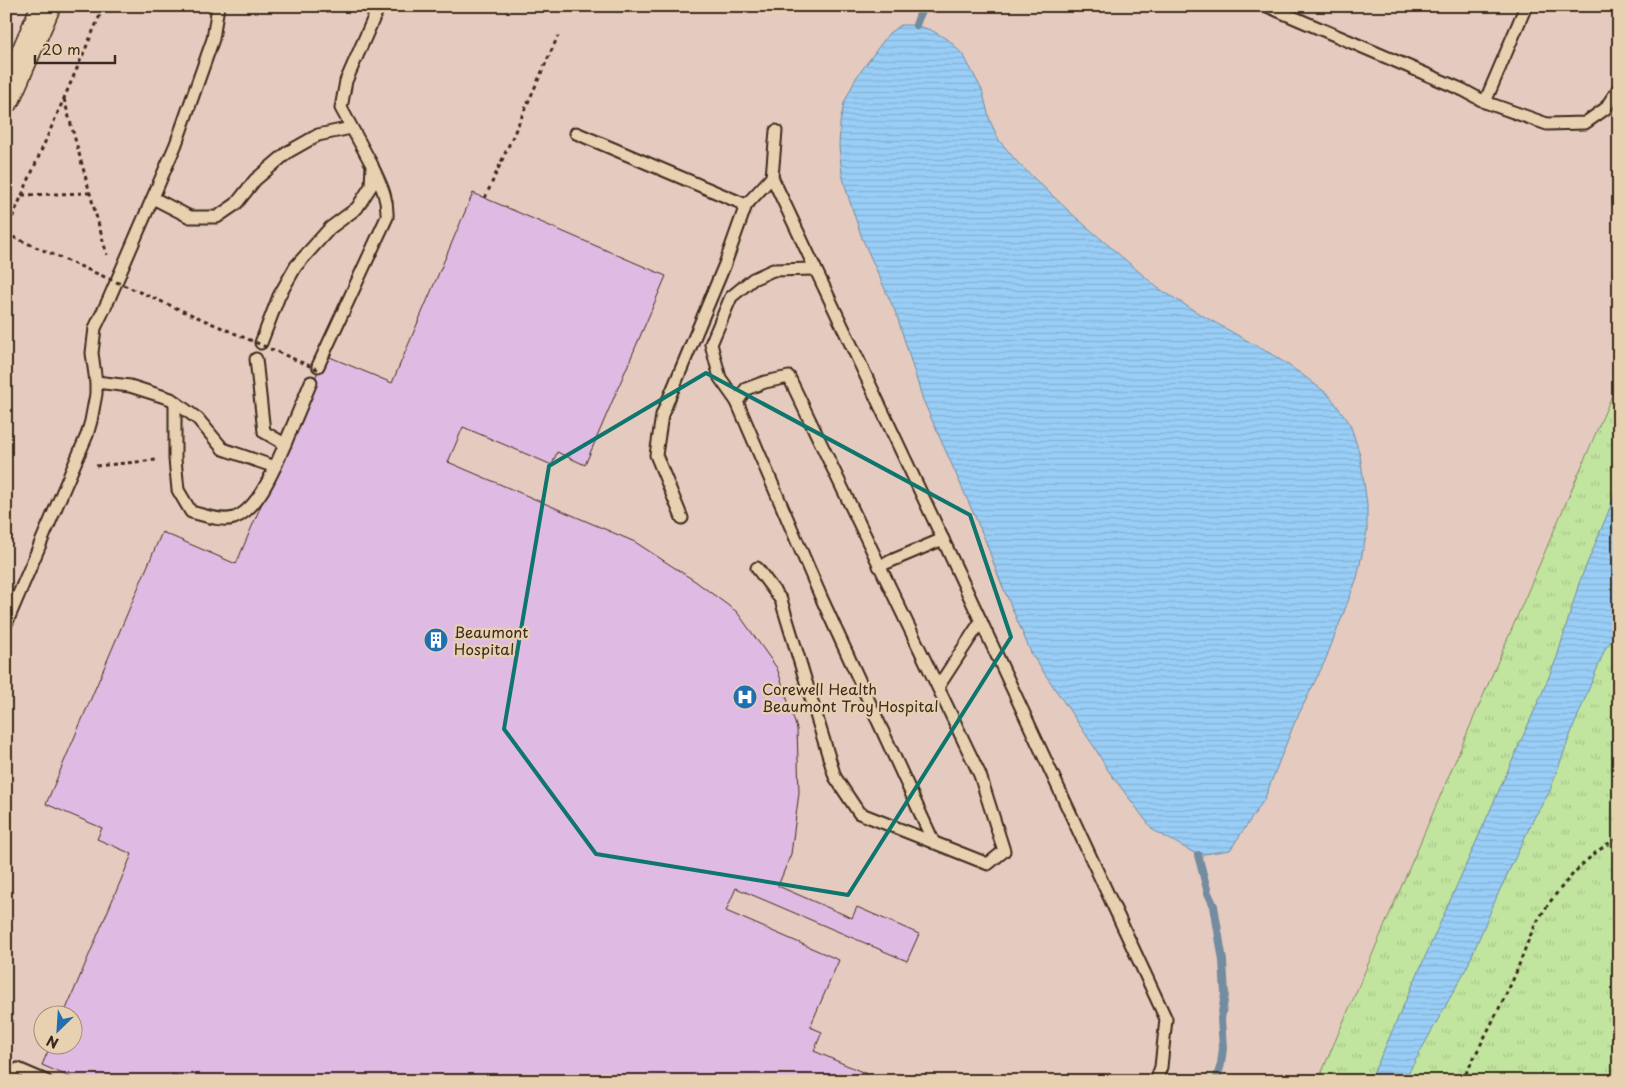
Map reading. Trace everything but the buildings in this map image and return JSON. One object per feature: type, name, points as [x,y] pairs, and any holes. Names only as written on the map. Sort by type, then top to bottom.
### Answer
[{"type":"main road","points":[[6,98],[46,6]]},
{"type":"lane","points":[[6,624],[87,435],[94,407],[96,382],[92,353],[95,328],[176,144],[212,39],[218,6]]},
{"type":"lane","points":[[318,368],[387,217],[388,205],[386,196],[342,108],[346,81],[379,6]]},
{"type":"lane","points":[[1267,6],[1463,90],[1485,102],[1547,124],[1585,123],[1605,109],[1619,88]]},
{"type":"lane","points":[[1485,102],[1526,6]]},
{"type":"lane","points":[[153,198],[190,217],[217,217],[236,204],[255,180],[288,152],[318,135],[351,128]]},
{"type":"lane","points":[[776,131],[772,176],[1166,1019],[1161,1068],[1156,1081]]},
{"type":"lane","points":[[576,133],[746,205]]},
{"type":"lane","points":[[262,343],[279,296],[296,266],[330,228],[357,208],[371,186],[372,166]]},
{"type":"lane","points":[[682,518],[656,455],[662,415],[725,264],[746,205],[772,176]]},
{"type":"lane","points":[[815,269],[773,270],[752,279],[731,296],[711,344],[720,378],[737,402],[821,597],[934,843]]},
{"type":"lane","points":[[256,359],[264,432],[285,444]]},
{"type":"lane","points":[[737,402],[746,389],[765,382],[789,377],[980,775],[1004,851],[988,864],[859,814],[835,777],[781,600],[757,568]]},
{"type":"lane","points":[[96,382],[130,386],[171,399],[198,419],[223,449],[275,467]]},
{"type":"lane","points":[[175,402],[175,458],[178,490],[191,512],[216,518],[233,518],[248,508],[264,488],[275,467],[311,382]]},
{"type":"lane","points":[[879,566],[943,539]]},
{"type":"lane","points":[[938,687],[981,621]]},
{"type":"lane","points":[[8,1081],[18,1068],[46,1081]]},
{"type":"path","points":[[104,6],[6,233],[318,368]]},
{"type":"path","points":[[485,198],[558,36]]},
{"type":"path","points":[[64,99],[108,259]]},
{"type":"path","points":[[22,194],[90,193]]},
{"type":"path","points":[[101,276],[104,268]]},
{"type":"path","points":[[96,466],[175,458]]},
{"type":"path","points":[[1462,1081],[1484,1040],[1537,922],[1567,880],[1587,860],[1618,837]]},
{"type":"highlighted area","points":[[706,373],[970,515],[1011,637],[848,895],[596,854],[504,729],[549,466]]},
{"type":"shaded area","name":"Corewell Health Beaumont Troy Hospital","points":[[6,6],[1619,6],[1619,380],[1319,1081],[6,1081]]},
{"type":"green space","points":[[1619,379],[1619,1081],[1318,1081]]},
{"type":"water","points":[[901,25],[914,25],[931,30],[950,41],[964,56],[982,90],[990,121],[999,140],[1018,163],[1072,214],[1158,288],[1273,355],[1300,373],[1329,395],[1349,422],[1360,455],[1367,504],[1367,531],[1357,578],[1325,661],[1294,724],[1264,800],[1230,850],[1198,855],[1153,830],[1107,769],[1095,748],[1032,655],[999,578],[984,537],[923,400],[897,316],[862,238],[848,196],[842,174],[839,147],[840,123],[844,103],[856,78],[889,33]]},
{"type":"water","points":[[1619,486],[1619,630],[1605,649],[1549,793],[1534,818],[1498,894],[1467,967],[1404,1081],[1370,1081],[1543,691],[1557,657],[1579,583]]},
{"type":"waterway","points":[[916,25],[923,6]]},
{"type":"waterway","points":[[1198,855],[1208,893],[1214,906],[1223,961],[1225,994],[1221,1019],[1223,1048],[1216,1081]]},
{"type":"place","name":"Beaumont Hospital","points":[[436,640]]},
{"type":"place","name":"Corewell Health Beaumont Troy Hospital","points":[[745,697]]}]
